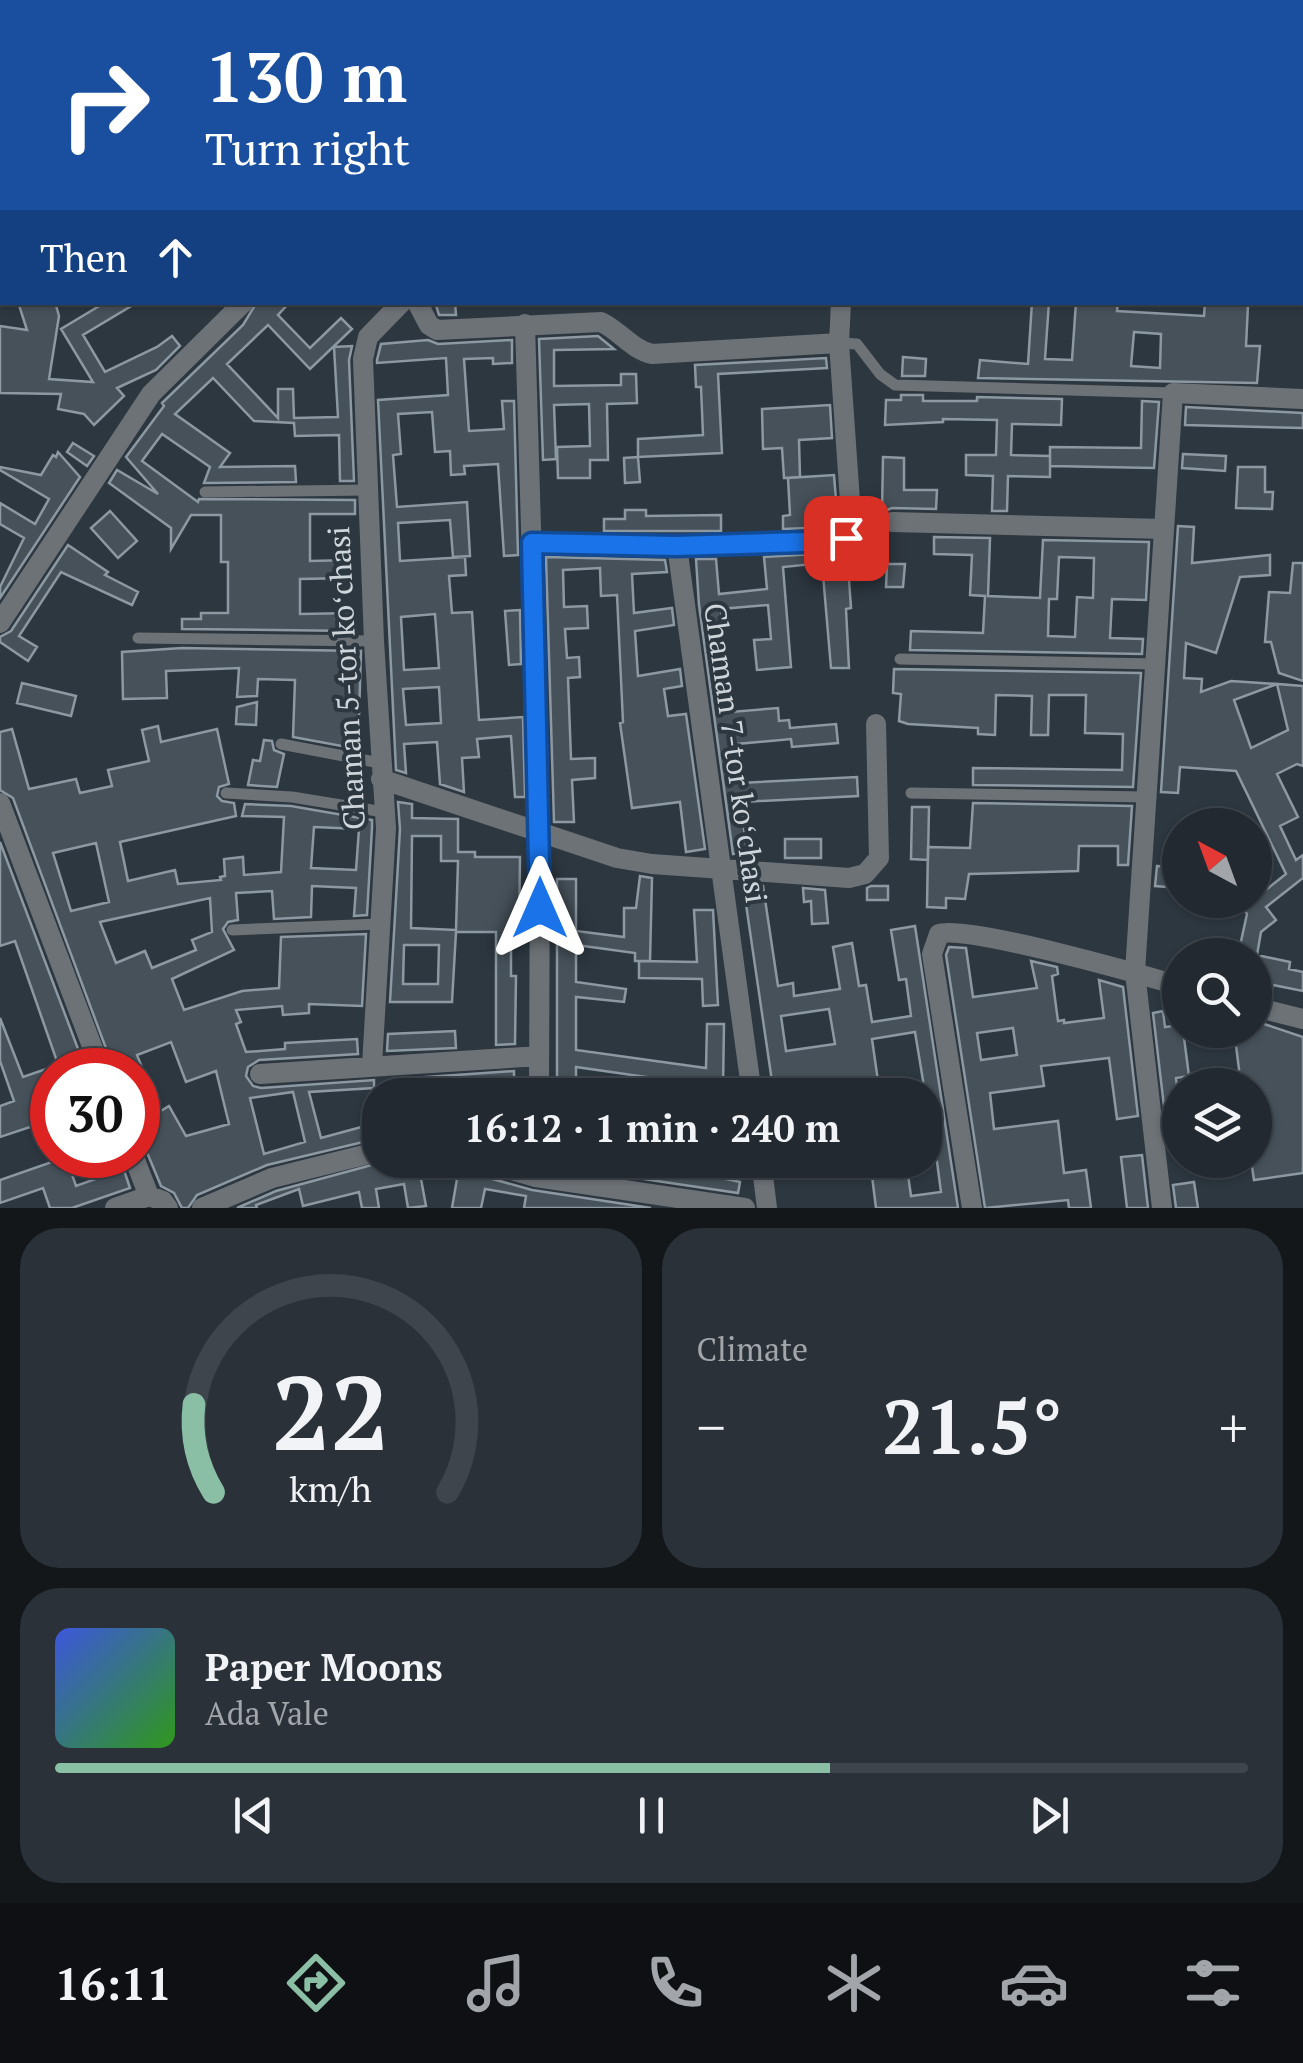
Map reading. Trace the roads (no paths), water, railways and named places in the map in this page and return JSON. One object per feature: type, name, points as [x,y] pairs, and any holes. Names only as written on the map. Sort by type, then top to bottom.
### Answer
[{"type":"street","points":[[0,624],[151,394],[241,305]]},
{"type":"street","name":"Chaman 5-tor koʻchasi","points":[[372,1066],[384,812],[364,348],[368,336],[399,305]]},
{"type":"street","points":[[418,305],[428,326],[437,330],[600,322],[616,330],[634,347],[652,354],[839,344]]},
{"type":"street","points":[[532,543],[676,546],[846,538],[852,530],[853,516],[839,344],[841,305]]},
{"type":"street","points":[[525,324],[540,834],[539,1078]]},
{"type":"street","points":[[1162,1208],[1135,972],[1173,392],[1303,398]]},
{"type":"street","points":[[892,522],[1164,528]]},
{"type":"street","name":"Chaman 7-tor koʻchasi","points":[[676,546],[750,1078]]},
{"type":"street","points":[[380,771],[540,834],[617,858],[721,870],[849,878],[864,874],[880,858],[876,724]]},
{"type":"street","points":[[1,813],[92,1048]]},
{"type":"street","points":[[972,1208],[932,954],[934,939],[944,931],[952,931],[1162,980]]},
{"type":"street","points":[[1272,1011],[1303,1019]]},
{"type":"street","points":[[260,1074],[540,1056]]},
{"type":"street","points":[[202,1208],[272,1178],[362,1156]]},
{"type":"street","points":[[142,1178],[149,1196]]},
{"type":"street","points":[[585,1178],[746,1208]]},
{"type":"street","points":[[763,1178],[767,1208]]},
{"type":"street","points":[[115,1208],[149,1196],[163,1201],[168,1208]]},
{"type":"lane","points":[[839,344],[857,344],[880,374],[896,384],[1173,392]]},
{"type":"lane","points":[[205,492],[368,490]]},
{"type":"lane","points":[[138,638],[374,640]]},
{"type":"lane","points":[[900,659],[1155,664]]},
{"type":"lane","points":[[281,744],[380,771]]},
{"type":"lane","points":[[226,793],[292,797],[384,812]]},
{"type":"lane","points":[[912,793],[1146,797]]},
{"type":"lane","points":[[232,930],[352,922],[380,924]]}]
